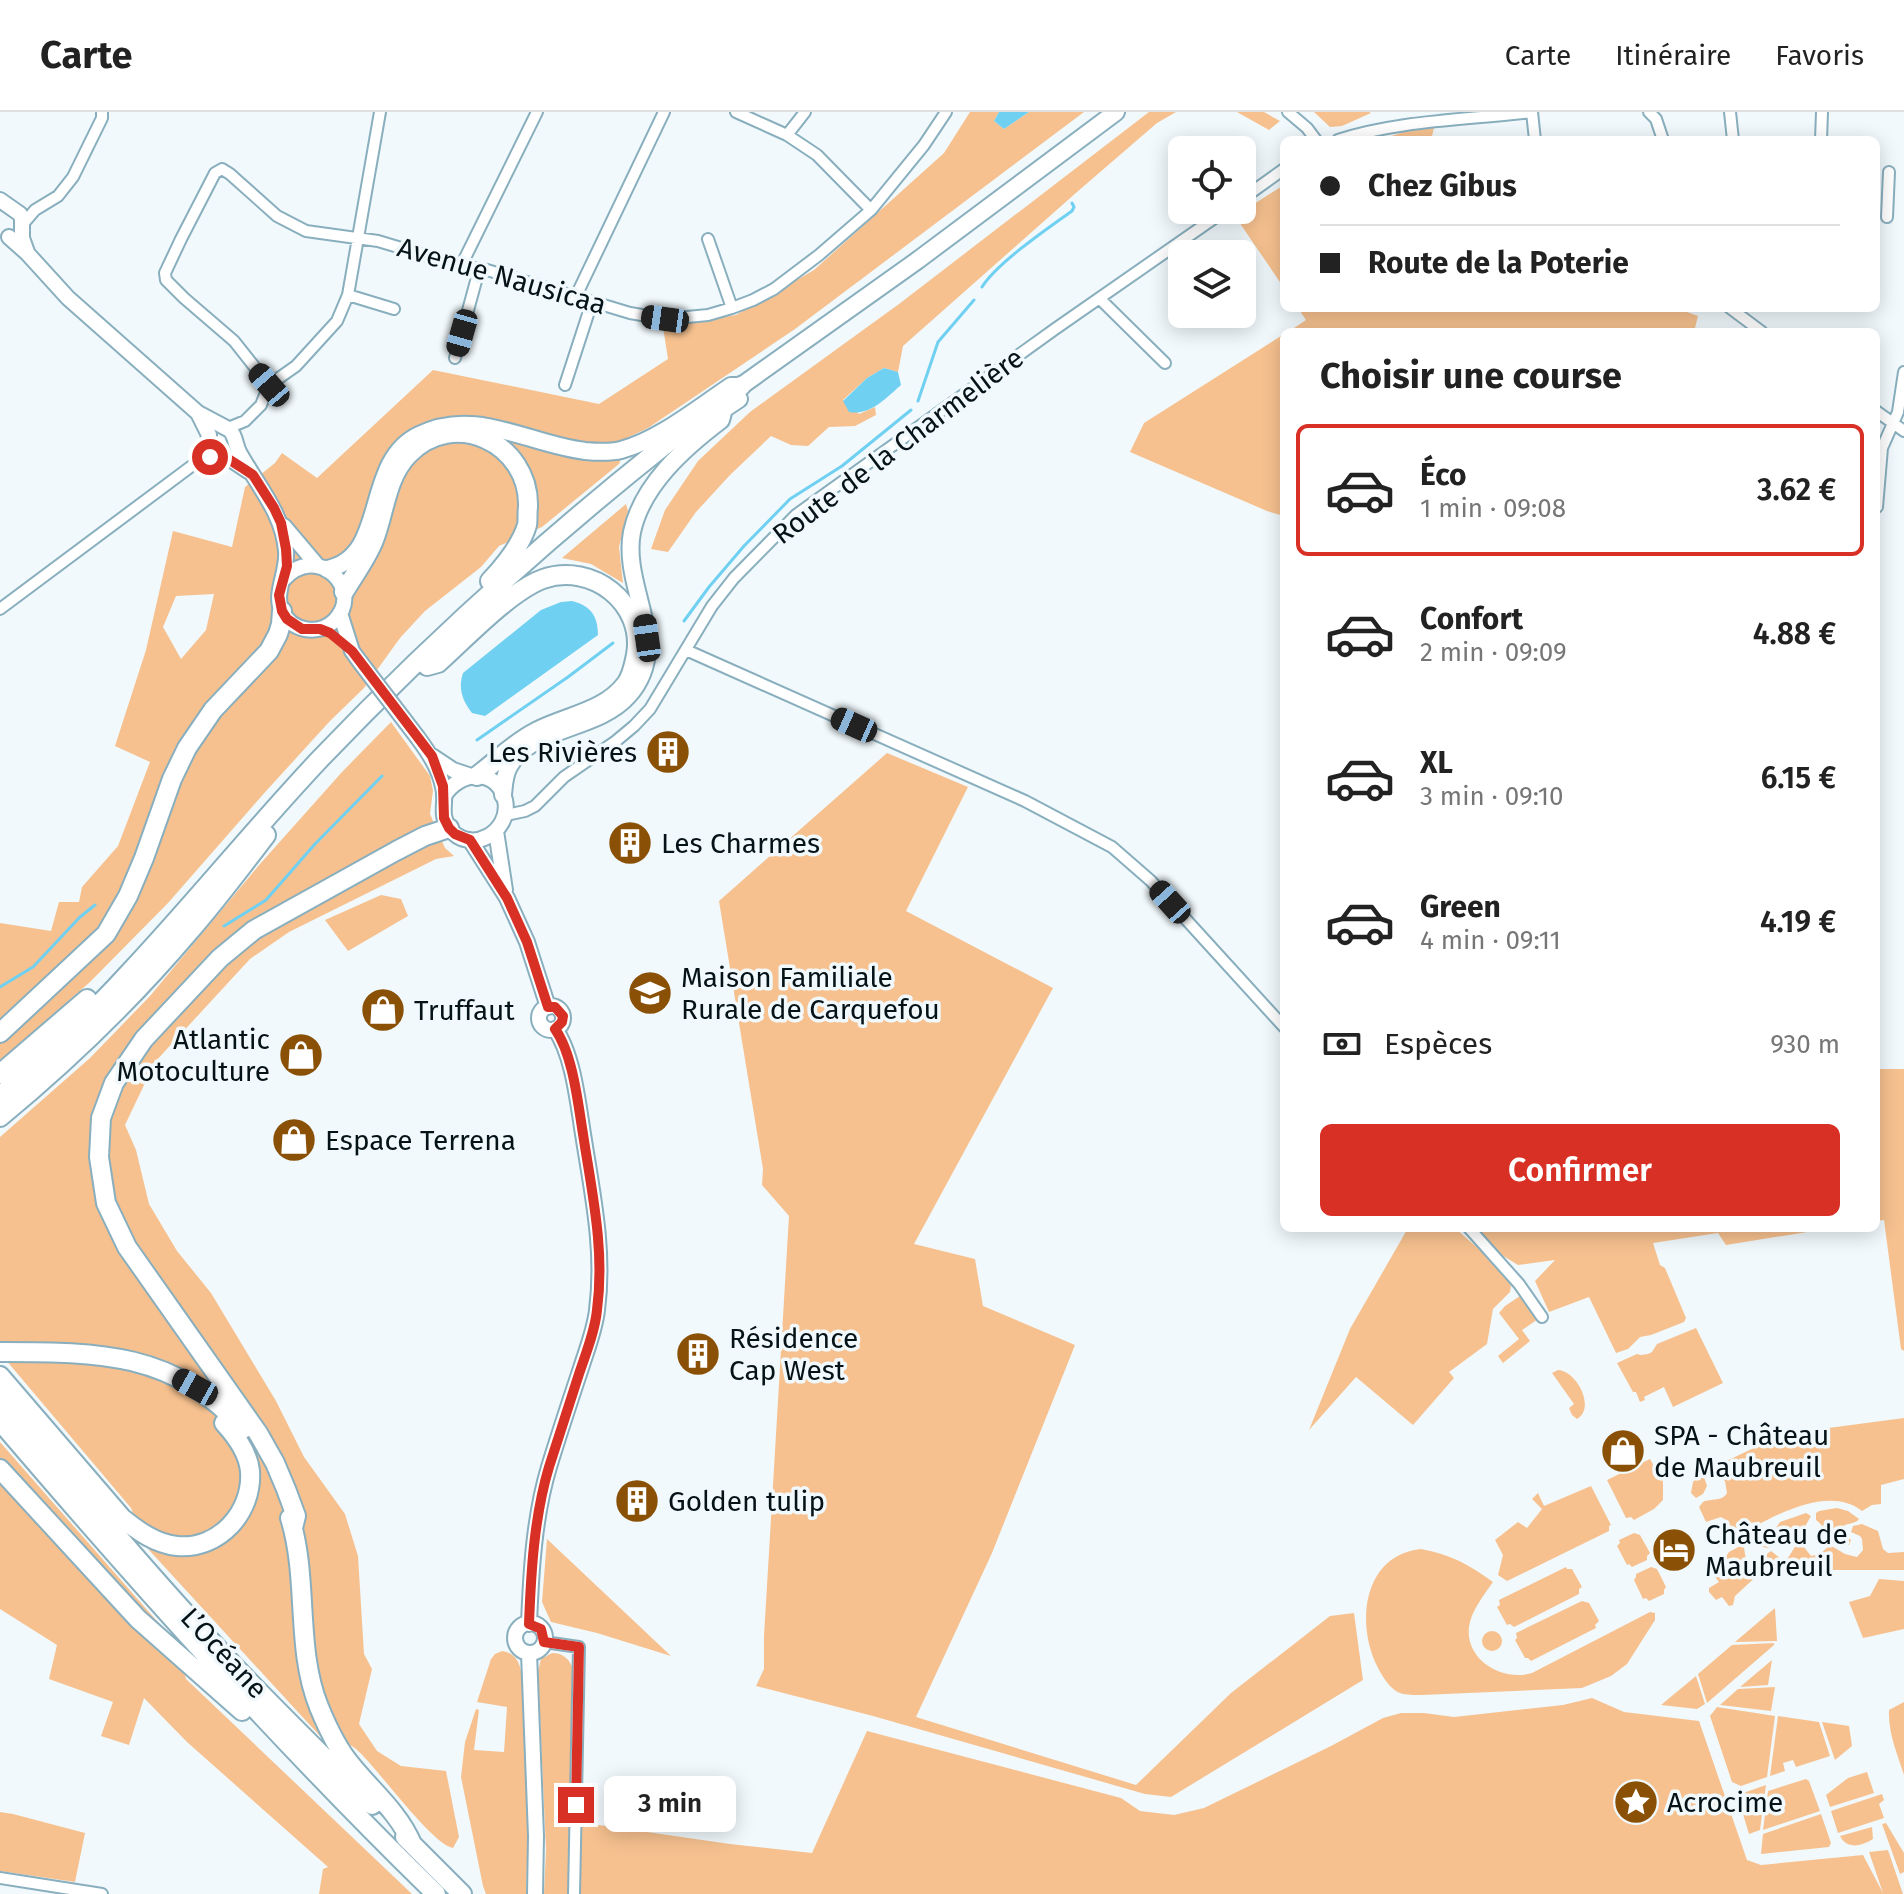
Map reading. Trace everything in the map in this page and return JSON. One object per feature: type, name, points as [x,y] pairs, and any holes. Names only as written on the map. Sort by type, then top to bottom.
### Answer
[{"type":"highway","points":[[0,1096],[99,1005],[319,760],[470,611],[602,496],[741,386]]},
{"type":"highway","points":[[0,1117],[51,1073],[136,990],[191,930],[286,811],[427,666],[563,540],[724,409]]},
{"type":"highway","points":[[344,592],[370,550],[394,475],[408,455],[426,441],[451,433],[475,434],[508,454],[521,472],[528,493],[527,525],[516,548],[502,569],[476,597],[470,611]]},
{"type":"highway","points":[[427,666],[438,663],[520,592],[543,579],[567,575],[603,584],[619,596],[629,611],[638,645],[627,683],[594,709],[534,732],[474,776]]},
{"type":"highway","points":[[0,1033],[106,934],[128,896],[172,779],[187,748],[213,710],[269,651],[278,634],[282,611]]},
{"type":"highway","points":[[293,1528],[296,1516],[270,1453],[127,1247],[106,1203],[99,1157],[101,1118],[114,1083],[144,1039],[220,958],[254,930],[396,851],[449,828]]},
{"type":"highway","points":[[0,1074],[120,970],[169,920],[181,916]]},
{"type":"highway","points":[[0,1352],[60,1352],[115,1357],[160,1370],[195,1387],[233,1417],[257,1447],[278,1485],[293,1528],[309,1673],[317,1703],[340,1750],[405,1828],[412,1844]]},
{"type":"highway","points":[[0,1363],[74,1362],[105,1365],[150,1376],[187,1394],[220,1419],[242,1446],[250,1470],[244,1507],[232,1525],[209,1541],[178,1546],[150,1537],[122,1518],[7,1395],[0,1376]]},
{"type":"highway","name":"L’Océane","points":[[7,1395],[119,1538],[233,1665],[462,1894]]},
{"type":"highway","name":"L’Océane","points":[[0,1421],[145,1589],[280,1737],[436,1894]]},
{"type":"highway","points":[[0,1469],[161,1641],[258,1727],[280,1737]]},
{"type":"main road","points":[[283,580],[298,567],[340,566],[351,559],[360,548],[388,467],[414,437],[449,424],[466,424],[485,426],[570,449],[598,452],[619,451],[644,441],[731,386],[741,386],[918,260],[1116,112]]},
{"type":"main road","points":[[503,795],[505,775],[516,757],[548,736],[599,718],[619,705],[635,687],[645,665],[647,638],[630,551],[635,521],[659,479],[683,452],[721,420],[724,409],[988,218],[1072,152],[1084,137]]},
{"type":"main road","points":[[10,219],[27,253],[75,305],[198,413],[253,475],[281,523],[287,566],[279,595],[287,619],[302,629],[320,629],[330,633],[356,656],[432,756],[443,786],[442,807],[449,828],[470,840],[489,837],[506,815],[503,795],[492,781],[453,770],[432,756]]},
{"type":"main road","points":[[281,523],[341,583],[344,603],[340,613],[320,629]]},
{"type":"main road","points":[[340,613],[356,656]]},
{"type":"main road","points":[[444,796],[455,782],[474,776]]},
{"type":"main road","points":[[496,831],[507,898]]},
{"type":"main road","points":[[470,840],[507,898],[527,942],[548,1007],[541,1012],[540,1020],[546,1028],[555,1029],[565,1046],[596,1216],[601,1275],[597,1313],[542,1499],[529,1624]]},
{"type":"main road","points":[[529,1624],[541,1629],[544,1642],[539,1650],[529,1653],[521,1650],[515,1638],[518,1630],[529,1624]]},
{"type":"main road","points":[[529,1653],[536,1836],[535,1894]]},
{"type":"street","points":[[10,219],[35,210],[58,196],[73,177],[102,118],[102,112]]},
{"type":"street","points":[[0,609],[222,441],[261,405],[269,385],[296,366],[337,321],[348,295],[380,112]]},
{"type":"street","points":[[461,266],[537,112]]},
{"type":"street","points":[[576,296],[664,112]]},
{"type":"street","points":[[736,112],[787,135],[817,155],[871,210]]},
{"type":"street","points":[[787,135],[805,112]]},
{"type":"street","name":"Avenue Nausicaa","points":[[269,385],[234,341],[166,280],[165,273],[181,239],[215,173],[222,169],[277,216],[306,231],[378,241],[630,313],[665,319],[708,315],[774,289],[871,210],[924,145],[946,112]]},
{"type":"street","points":[[1288,112],[1313,136]]},
{"type":"street","points":[[1351,136],[1420,123],[1532,112],[1535,136]]},
{"type":"street","points":[[1649,112],[1656,119],[1662,136]]},
{"type":"street","points":[[1730,112],[1733,136]]},
{"type":"street","points":[[1821,136],[1822,112]]},
{"type":"street","points":[[1256,189],[1280,172]]},
{"type":"street","points":[[1887,217],[1881,194],[1889,172]]},
{"type":"street","name":"Route de la Charmelière","points":[[506,815],[535,806],[564,777],[634,726],[650,709],[712,606],[734,578],[796,515],[1206,224]]},
{"type":"street","points":[[708,239],[732,308]]},
{"type":"street","points":[[455,358],[479,270]]},
{"type":"street","points":[[348,295],[394,309]]},
{"type":"street","points":[[1100,299],[1165,363]]},
{"type":"street","points":[[565,385],[592,302]]},
{"type":"street","points":[[1735,312],[1757,328]]},
{"type":"street","points":[[1880,472],[1882,448],[1898,412],[1904,372]]},
{"type":"street","points":[[1880,414],[1904,431]]},
{"type":"street","points":[[686,650],[1025,801],[1112,847],[1151,881],[1280,1023]]},
{"type":"street","points":[[1473,1232],[1519,1284],[1542,1317]]},
{"type":"street","points":[[544,1642],[579,1647],[574,1894]]},
{"type":"street","points":[[0,1878],[102,1894]]},
{"type":"shaded area","points":[[970,112],[999,112],[994,121],[1004,129],[1029,112],[1084,112],[795,329],[648,428],[629,437],[619,464],[542,527],[499,546],[481,567],[425,611],[400,638],[364,688],[267,790],[168,903],[90,982],[0,1061],[0,923],[51,931],[59,902],[79,902],[82,887],[118,846],[150,762],[115,746],[146,650],[173,531],[232,547],[245,487],[275,463],[282,453],[317,478],[433,370],[599,404],[668,359],[663,327],[736,315],[814,270],[944,153]],"holes":[[[214,594],[206,630],[181,659],[163,627],[176,596]]]},
{"type":"shaded area","points":[[1149,112],[1176,112],[1157,123],[903,346],[898,372],[884,368],[867,378],[843,400],[859,414],[875,407],[876,415],[855,426],[829,427],[808,446],[791,445],[771,436],[696,512],[668,552],[651,549],[665,510],[698,461],[750,412],[899,304]]},
{"type":"shaded area","points":[[1237,112],[1264,112],[1280,121],[1269,130]]},
{"type":"shaded area","points":[[1314,112],[1371,113],[1342,126],[1330,127]]},
{"type":"shaded area","points":[[1434,128],[1432,136],[1392,136]]},
{"type":"shaded area","points":[[1280,188],[1280,282],[1256,247],[1256,240],[1251,240],[1240,224],[1256,224],[1256,203]]},
{"type":"shaded area","points":[[1301,312],[1687,312],[1698,316],[1695,328],[1294,328],[1306,320]]},
{"type":"shaded area","points":[[1280,337],[1280,515],[1130,452],[1144,423]]},
{"type":"shaded area","points":[[626,504],[628,511],[619,547],[623,583],[591,564],[562,558]]},
{"type":"shaded area","points":[[391,722],[430,776],[433,791],[430,814],[445,848],[454,856],[436,859],[289,932],[250,959],[155,1062],[125,1125],[136,1150],[149,1204],[177,1251],[211,1293],[276,1401],[304,1457],[345,1514],[358,1556],[364,1654],[372,1669],[359,1724],[377,1751],[401,1766],[446,1771],[459,1837],[453,1848],[418,1820],[356,1749],[344,1742],[320,1736],[149,1550],[131,1508],[0,1353],[0,1137],[90,1058],[150,996],[260,864]]},
{"type":"shaded area","points":[[887,753],[968,787],[906,911],[1053,988],[914,1244],[975,1259],[983,1306],[1075,1345],[992,1553],[916,1717],[1136,1785],[1231,1693],[1330,1616],[1354,1613],[1363,1680],[1171,1797],[1145,1794],[756,1686],[764,1669],[789,1216],[762,1185],[763,1169],[719,901]]},
{"type":"shaded area","points":[[381,895],[401,899],[408,916],[348,951],[325,920]]},
{"type":"shaded area","points":[[1880,1069],[1904,1069],[1904,1351],[1901,1349],[1884,1220],[1880,1220]]},
{"type":"shaded area","points":[[1406,1232],[1460,1232],[1511,1286],[1510,1292],[1493,1309],[1487,1344],[1449,1372],[1454,1378],[1413,1425],[1356,1377],[1309,1430],[1350,1329]]},
{"type":"shaded area","points":[[1478,1232],[1807,1232],[1726,1245],[1718,1233],[1653,1243],[1660,1265],[1665,1268],[1686,1318],[1684,1322],[1640,1337],[1628,1349],[1616,1353],[1589,1297],[1549,1312],[1535,1281],[1555,1260],[1518,1265],[1495,1251]]},
{"type":"shaded area","points":[[1520,1296],[1538,1319],[1522,1330],[1530,1341],[1503,1363],[1498,1356],[1519,1339],[1499,1313]]},
{"type":"shaded area","points":[[1696,1328],[1723,1383],[1673,1407],[1664,1387],[1640,1402],[1617,1363],[1637,1354],[1648,1354],[1657,1344]]},
{"type":"shaded area","points":[[1558,1370],[1572,1377],[1582,1391],[1585,1407],[1577,1419],[1569,1408],[1574,1404],[1552,1373]]},
{"type":"shaded area","points":[[1904,1418],[1904,1479],[1881,1485],[1881,1504],[1862,1511],[1846,1503],[1809,1503],[1770,1519],[1719,1547],[1716,1543],[1729,1532],[1729,1522],[1721,1517],[1706,1522],[1699,1507],[1703,1502],[1719,1499],[1727,1493],[1725,1481],[1715,1470],[1718,1465],[1783,1434]]},
{"type":"shaded area","points":[[0,1442],[177,1644],[186,1679],[412,1894],[319,1894],[323,1869],[328,1867],[187,1742],[144,1698],[129,1745],[101,1736],[113,1702],[49,1679],[57,1645],[0,1609]]},
{"type":"shaded area","points":[[1650,1459],[1663,1482],[1663,1500],[1634,1520],[1626,1518],[1607,1480]]},
{"type":"shaded area","points":[[1699,1475],[1704,1477],[1707,1486],[1703,1494],[1696,1498],[1691,1493],[1693,1482]]},
{"type":"shaded area","points":[[1591,1486],[1611,1525],[1609,1531],[1507,1581],[1498,1575],[1503,1555],[1495,1540],[1518,1522],[1527,1528],[1542,1509],[1532,1499],[1538,1493],[1544,1506]]},
{"type":"shaded area","points":[[1837,1508],[1859,1519],[1841,1528],[1851,1540],[1849,1545],[1832,1540],[1816,1520],[1819,1511]]},
{"type":"shaded area","points":[[1806,1513],[1811,1516],[1797,1541],[1792,1541],[1776,1528],[1780,1522]]},
{"type":"shaded area","points":[[1862,1524],[1878,1531],[1883,1549],[1888,1553],[1904,1552],[1904,1570],[1761,1572],[1735,1596],[1733,1605],[1729,1606],[1722,1597],[1716,1600],[1709,1592],[1709,1588],[1719,1582],[1713,1574],[1716,1565],[1742,1545],[1746,1561],[1753,1564],[1771,1551],[1780,1558],[1788,1558],[1796,1545],[1804,1547],[1811,1556],[1820,1554],[1830,1545],[1857,1557],[1863,1550],[1862,1539],[1851,1532],[1853,1526]]},
{"type":"shaded area","points":[[1767,1529],[1774,1533],[1771,1546],[1748,1543],[1750,1539]]},
{"type":"shaded area","points":[[1634,1533],[1640,1535],[1650,1553],[1647,1560],[1632,1567],[1627,1565],[1617,1546],[1619,1540]]},
{"type":"shaded area","points":[[547,1539],[671,1656],[551,1622],[542,1602]]},
{"type":"shaded area","points":[[1421,1549],[1459,1561],[1493,1582],[1472,1615],[1469,1639],[1480,1659],[1499,1671],[1521,1675],[1532,1673],[1650,1612],[1655,1613],[1655,1620],[1627,1664],[1611,1676],[1582,1688],[1403,1694],[1391,1687],[1378,1668],[1367,1632],[1366,1613],[1369,1594],[1387,1564],[1402,1554]]},
{"type":"shaded area","points":[[1566,1567],[1572,1569],[1582,1587],[1579,1594],[1514,1627],[1507,1625],[1497,1607],[1499,1600]]},
{"type":"shaded area","points":[[1651,1567],[1657,1569],[1666,1587],[1664,1594],[1649,1601],[1643,1599],[1634,1580],[1636,1574]]},
{"type":"shaded area","points":[[1879,1579],[1904,1581],[1904,1629],[1863,1638],[1849,1602],[1870,1596]]},
{"type":"shaded area","points":[[1582,1601],[1589,1603],[1599,1621],[1596,1628],[1531,1661],[1525,1658],[1515,1640],[1516,1633]]},
{"type":"shaded area","points":[[1775,1608],[1777,1641],[1735,1642]]},
{"type":"shaded area","points":[[1488,1631],[1496,1631],[1502,1641],[1496,1651],[1488,1651],[1482,1645],[1482,1637]]},
{"type":"shaded area","points":[[1774,1643],[1707,1703],[1698,1674],[1732,1645]]},
{"type":"shaded area","points":[[502,1651],[517,1660],[524,1689],[528,1828],[526,1894],[486,1894],[461,1777],[465,1742],[476,1709],[479,1710],[474,1750],[504,1752],[507,1707],[477,1702],[491,1659]]},
{"type":"shaded area","points":[[552,1653],[566,1657],[573,1670],[571,1821],[812,1853],[867,1731],[1121,1798],[1140,1811],[1174,1815],[1204,1808],[1383,1718],[1401,1713],[1454,1717],[1563,1705],[1592,1698],[1624,1712],[1699,1721],[1747,1860],[1761,1865],[1863,1855],[1883,1893],[1869,1852],[1888,1850],[1903,1894],[544,1894],[546,1850],[538,1671],[541,1659]]},
{"type":"shaded area","points":[[1772,1660],[1768,1685],[1740,1687]]},
{"type":"shaded area","points":[[1696,1676],[1705,1704],[1697,1709],[1661,1705]]},
{"type":"shaded area","points":[[1775,1687],[1771,1711],[1720,1705],[1738,1689]]},
{"type":"shaded area","points":[[1904,1702],[1904,1775],[1891,1735],[1889,1710]]},
{"type":"shaded area","points":[[1717,1707],[1775,1716],[1767,1777],[1741,1786],[1732,1782],[1710,1716]]},
{"type":"shaded area","points":[[1778,1716],[1819,1722],[1830,1756],[1796,1767],[1793,1760],[1783,1763],[1785,1771],[1770,1776]]},
{"type":"shaded area","points":[[1822,1722],[1849,1726],[1852,1746],[1835,1760]]},
{"type":"shaded area","points":[[1867,1772],[1874,1793],[1830,1807],[1826,1795],[1848,1778]]},
{"type":"shaded area","points":[[1806,1779],[1820,1811],[1763,1830],[1768,1791]]},
{"type":"shaded area","points":[[1766,1785],[1760,1830],[1749,1834],[1739,1801],[1743,1793]]},
{"type":"shaded area","points":[[1882,1794],[1884,1800],[1879,1804],[1884,1818],[1838,1833],[1831,1811]]},
{"type":"shaded area","points":[[0,1812],[85,1833],[75,1882],[0,1871]]},
{"type":"shaded area","points":[[1821,1814],[1831,1843],[1829,1847],[1761,1854],[1763,1834]]},
{"type":"shaded area","points":[[1886,1823],[1904,1853],[1904,1872],[1900,1874],[1882,1824]]},
{"type":"shaded area","points":[[1872,1827],[1873,1839],[1860,1845],[1851,1845],[1840,1836]]},
{"type":"water","points":[[999,112],[1029,112],[1004,129],[994,121]]},
{"type":"water","points":[[884,368],[898,372],[901,385],[871,409],[849,412],[843,401],[867,378]]},
{"type":"water","points":[[572,601],[592,613],[597,622],[598,635],[485,716],[472,713],[462,694],[463,673],[541,610]]},
{"type":"waterway","points":[[982,287],[1011,257],[1072,211],[1072,203]]},
{"type":"waterway","points":[[918,401],[938,342],[974,300]]},
{"type":"waterway","points":[[684,621],[744,546],[790,499],[842,466],[911,410]]},
{"type":"waterway","points":[[477,740],[613,643]]},
{"type":"waterway","points":[[224,926],[266,900],[315,844],[382,776]]},
{"type":"waterway","points":[[0,987],[33,967],[95,905]]},
{"type":"place","name":"Les Rivières","points":[[668,752]]},
{"type":"place","name":"Les Charmes","points":[[630,843]]},
{"type":"place","name":"Maison Familiale Rurale de Carquefou","points":[[650,993]]},
{"type":"place","name":"Truffaut","points":[[383,1010]]},
{"type":"place","name":"Atlantic Motoculture","points":[[301,1055]]},
{"type":"place","name":"Espace Terrena","points":[[294,1140]]},
{"type":"place","name":"Résidence Cap West","points":[[698,1354]]},
{"type":"place","name":"SPA - Château de Maubreuil","points":[[1623,1451]]},
{"type":"place","name":"Golden tulip","points":[[637,1501]]},
{"type":"place","name":"Château de Maubreuil","points":[[1674,1550]]},
{"type":"place","name":"Acrocime","points":[[1636,1802]]},
{"type":"route","points":[[210,457],[222,455],[253,475],[274,508],[281,523],[286,549],[287,566],[279,604],[287,619],[302,629],[320,629],[330,633],[352,651],[432,756],[443,786],[442,807],[449,828],[470,840],[507,898],[527,942],[548,1007],[559,1009],[563,1016],[561,1025],[555,1029],[565,1046],[577,1099],[596,1216],[601,1275],[597,1313],[542,1499],[530,1590],[529,1624],[541,1629],[544,1642],[579,1647],[576,1805]]}]
